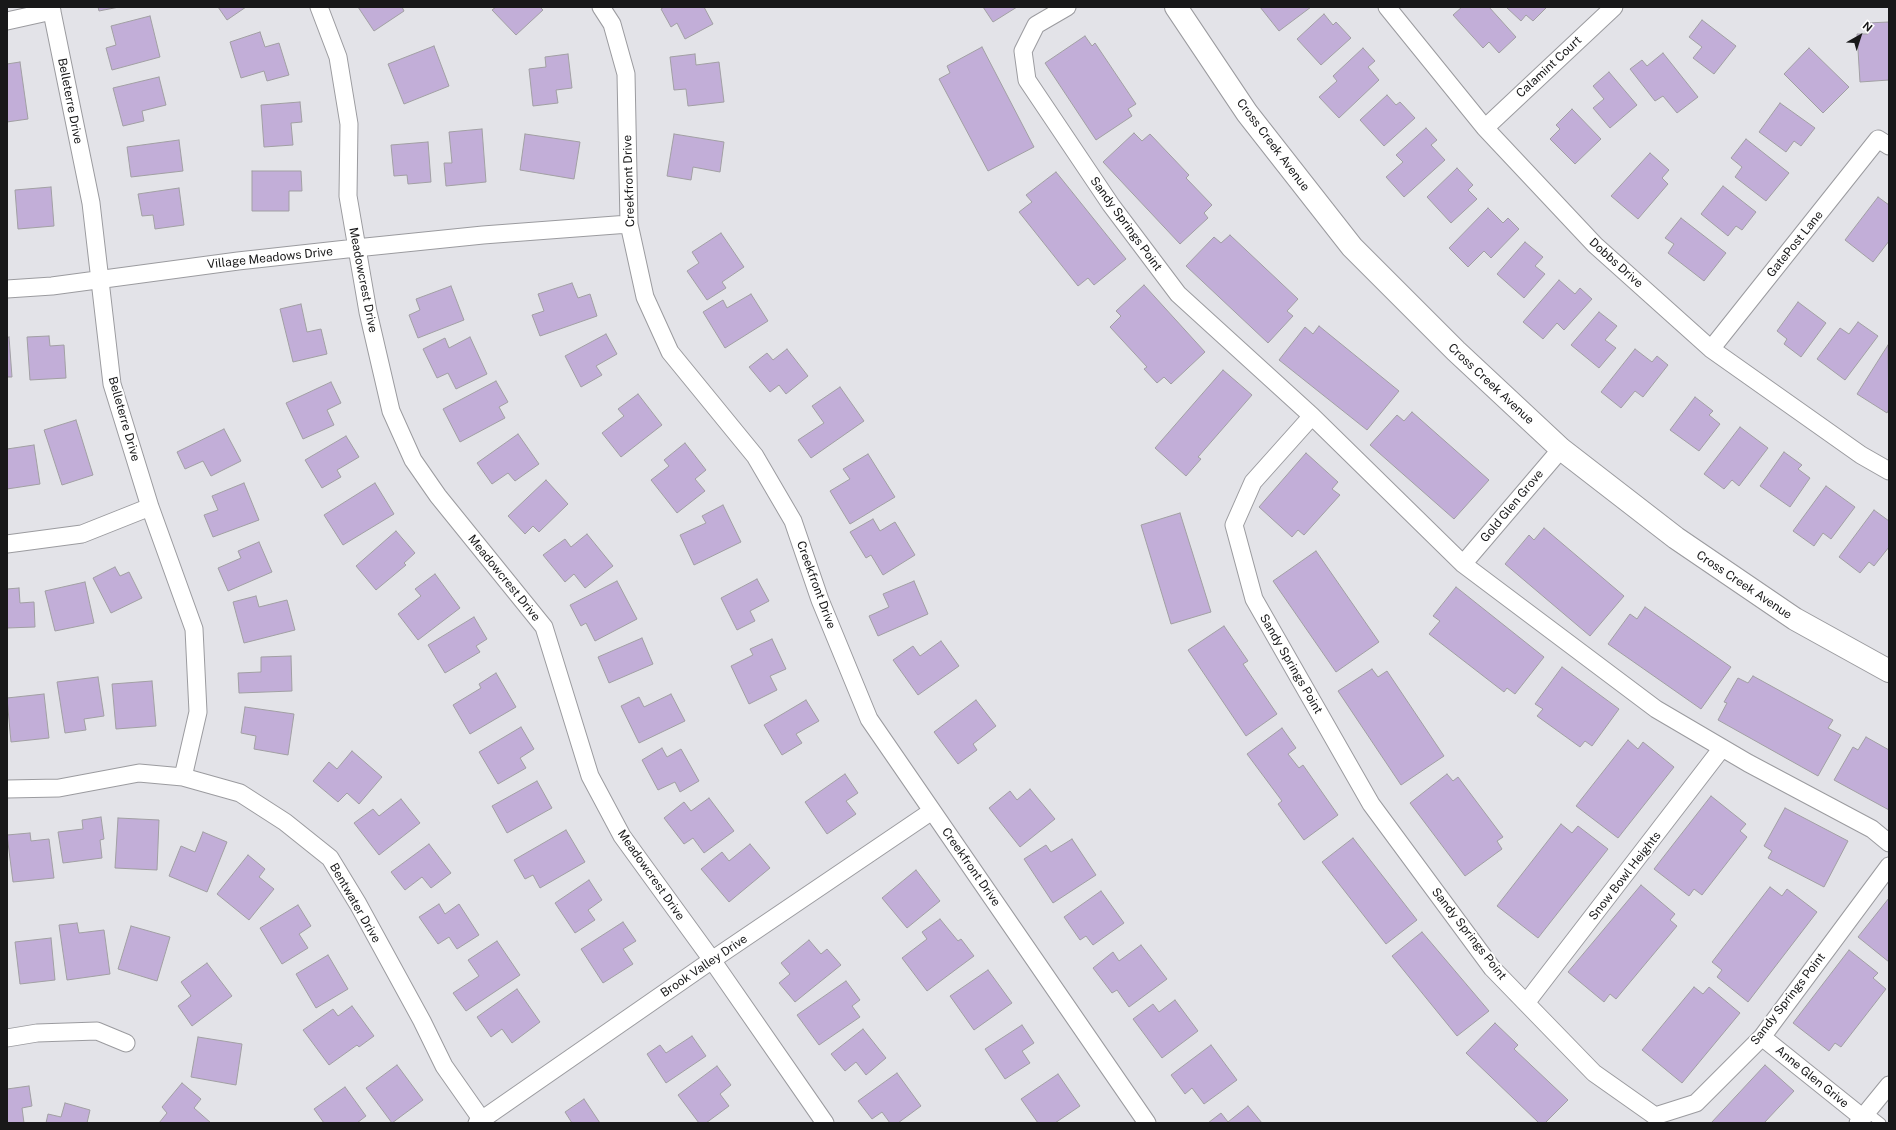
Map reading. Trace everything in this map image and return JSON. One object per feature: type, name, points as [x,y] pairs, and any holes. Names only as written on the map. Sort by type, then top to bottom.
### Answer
[{"type":"street","name":"Meadowcrest Drive","points":[[319,7],[338,57],[349,124],[348,196],[368,312],[391,411],[414,460],[438,496],[544,627],[590,776],[622,836],[712,960],[825,1123]]},
{"type":"street","name":"Creekfront Drive","points":[[601,7],[612,24],[626,74],[629,224],[645,297],[670,352],[756,456],[789,515],[820,600],[869,719],[1147,1123]]},
{"type":"street","name":"Sandy Springs Point","points":[[1066,7],[1036,25],[1023,51],[1027,80],[1111,205],[1178,294],[1312,416],[1463,564],[1656,709],[1722,748],[1872,829],[1889,843]]},
{"type":"street","name":"Cross Creek Avenue","points":[[1176,7],[1247,113],[1352,247],[1456,351],[1561,449],[1676,538],[1732,577],[1795,619],[1889,671]]},
{"type":"street","name":"Dobbs Drive","points":[[1387,7],[1484,128],[1595,245],[1711,348],[1861,455],[1889,471]]},
{"type":"street","name":"Calamint Court","points":[[1484,128],[1614,7]]},
{"type":"street","points":[[7,21],[52,9]]},
{"type":"street","name":"Belleterre Drive","points":[[52,9],[91,203],[112,384],[150,507],[194,629],[198,712],[183,777]]},
{"type":"street","name":"GatePost Lane","points":[[1711,348],[1884,142]]},
{"type":"street","name":"Village Meadows Drive","points":[[7,289],[52,286],[238,261],[356,248],[482,235],[629,224]]},
{"type":"street","name":"Sandy Springs Point","points":[[1312,416],[1253,482],[1234,525],[1254,599],[1371,804],[1492,968],[1594,1073],[1655,1116],[1696,1103],[1762,1037],[1889,866]]},
{"type":"street","name":"Gold Glen Grove","points":[[1463,564],[1561,449]]},
{"type":"street","points":[[7,544],[82,534],[150,507]]},
{"type":"street","name":"Snow Bowl Heights","points":[[1526,1003],[1722,748]]},
{"type":"street","name":"Bentwater Drive","points":[[7,789],[59,788],[139,773],[183,777],[240,793],[285,822],[330,858],[358,904],[385,957],[422,1021],[444,1066],[481,1122]]},
{"type":"street","name":"Brook Valley Drive","points":[[481,1122],[712,960],[932,811]]},
{"type":"street","points":[[7,1038],[37,1033],[97,1031],[126,1043]]},
{"type":"street","name":"Anne Glen Grive","points":[[1762,1037],[1863,1118]]},
{"type":"street","points":[[1863,1118],[1889,1085]]},
{"type":"lane","points":[[1863,1118],[1881,1123]]},
{"type":"building","points":[[98,7],[119,7],[99,11]]},
{"type":"building","points":[[218,7],[246,7],[227,20]]},
{"type":"building","points":[[358,7],[402,7],[404,11],[374,31]]},
{"type":"building","points":[[496,7],[540,7],[543,10],[516,35],[492,10]]},
{"type":"building","points":[[664,7],[704,7],[713,24],[685,39],[677,23],[671,27],[661,9]]},
{"type":"building","points":[[983,7],[1017,7],[993,22]]},
{"type":"building","points":[[1260,7],[1311,7],[1279,31]]},
{"type":"building","points":[[1462,7],[1489,7],[1516,37],[1499,53],[1489,42],[1483,48],[1453,15]]},
{"type":"building","points":[[1506,7],[1547,7],[1533,21],[1526,15],[1521,21]]},
{"type":"building","points":[[1324,14],[1333,25],[1336,22],[1351,38],[1321,65],[1297,39]]},
{"type":"building","points":[[150,16],[160,57],[112,70],[106,48],[116,45],[111,26]]},
{"type":"building","points":[[1702,20],[1736,46],[1714,74],[1693,58],[1702,47],[1689,37]]},
{"type":"building","points":[[1889,22],[1889,80],[1860,82],[1857,34],[1868,34],[1867,23]]},
{"type":"building","points":[[260,32],[265,47],[279,43],[289,75],[267,81],[264,71],[241,78],[230,42]]},
{"type":"building","points":[[1085,36],[1092,46],[1095,43],[1136,104],[1128,109],[1132,116],[1096,140],[1045,63]]},
{"type":"building","points":[[434,46],[449,86],[404,104],[388,64]]},
{"type":"building","points":[[982,47],[1034,147],[988,171],[939,79],[950,73],[947,66]]},
{"type":"building","points":[[1363,48],[1375,61],[1368,67],[1379,80],[1339,118],[1319,97],[1337,81],[1333,76]]},
{"type":"building","points":[[1809,48],[1849,87],[1823,113],[1784,74]]},
{"type":"building","points":[[1663,53],[1698,97],[1677,113],[1663,96],[1655,101],[1630,69],[1642,60],[1647,66]]},
{"type":"building","points":[[568,54],[572,88],[556,90],[558,103],[533,106],[529,69],[546,67],[545,57]]},
{"type":"building","points":[[695,54],[696,65],[719,62],[724,102],[688,106],[686,89],[674,90],[670,57]]},
{"type":"building","points":[[20,62],[28,119],[7,122],[7,64]]},
{"type":"building","points":[[1609,72],[1637,105],[1610,128],[1593,108],[1604,99],[1593,86]]},
{"type":"building","points":[[159,77],[166,105],[142,111],[144,121],[123,126],[113,88]]},
{"type":"building","points":[[1387,95],[1396,105],[1400,102],[1415,118],[1384,146],[1360,120]]},
{"type":"building","points":[[300,102],[302,122],[291,123],[293,145],[264,147],[261,105]]},
{"type":"building","points":[[1780,103],[1815,128],[1801,146],[1794,141],[1786,152],[1759,132]]},
{"type":"building","points":[[1572,109],[1601,139],[1575,164],[1550,139],[1560,129],[1556,125]]},
{"type":"building","points":[[1426,128],[1437,140],[1431,145],[1445,160],[1404,197],[1386,177],[1403,162],[1396,155]]},
{"type":"building","points":[[482,129],[486,182],[446,186],[444,163],[452,163],[449,132]]},
{"type":"building","points":[[1134,133],[1142,141],[1150,134],[1189,175],[1186,178],[1212,205],[1204,213],[1208,218],[1180,244],[1103,162]]},
{"type":"building","points":[[525,134],[580,142],[574,179],[520,170]]},
{"type":"building","points":[[674,134],[724,142],[720,172],[693,167],[691,180],[667,176]]},
{"type":"building","points":[[1746,139],[1789,173],[1766,201],[1735,177],[1742,167],[1731,158]]},
{"type":"building","points":[[179,140],[183,171],[131,177],[127,147]]},
{"type":"building","points":[[428,142],[431,182],[408,184],[407,175],[394,176],[391,145]]},
{"type":"building","points":[[1650,153],[1669,170],[1662,178],[1668,184],[1638,219],[1611,196]]},
{"type":"building","points":[[1457,168],[1473,185],[1468,190],[1477,199],[1451,223],[1427,197]]},
{"type":"building","points":[[252,171],[301,171],[302,191],[289,191],[289,211],[252,211]]},
{"type":"building","points":[[1056,172],[1126,259],[1094,285],[1088,278],[1078,286],[1019,212],[1032,202],[1026,195]]},
{"type":"building","points":[[1723,186],[1756,212],[1742,230],[1736,226],[1728,236],[1701,214]]},
{"type":"building","points":[[51,187],[54,226],[18,229],[15,190]]},
{"type":"building","points":[[179,188],[184,225],[155,229],[153,215],[142,216],[138,194]]},
{"type":"building","points":[[1878,197],[1889,205],[1889,241],[1873,262],[1845,240]]},
{"type":"building","points":[[1488,208],[1503,223],[1508,218],[1519,229],[1491,258],[1484,251],[1468,267],[1449,248]]},
{"type":"building","points":[[1681,218],[1726,253],[1704,281],[1668,253],[1674,244],[1665,238]]},
{"type":"building","points":[[721,233],[744,267],[722,282],[726,288],[707,300],[687,271],[699,263],[692,252]]},
{"type":"building","points":[[1230,235],[1298,299],[1287,311],[1293,316],[1268,343],[1186,266],[1214,237],[1221,243]]},
{"type":"building","points":[[1525,242],[1543,257],[1535,266],[1545,274],[1524,298],[1497,274]]},
{"type":"building","points":[[1559,280],[1575,294],[1580,288],[1592,299],[1564,330],[1557,323],[1543,339],[1523,322]]},
{"type":"building","points":[[572,283],[578,298],[590,294],[597,316],[540,336],[532,315],[544,311],[538,294]]},
{"type":"building","points":[[1144,285],[1205,352],[1171,384],[1164,377],[1157,383],[1144,369],[1147,367],[1110,327],[1121,316],[1116,311]]},
{"type":"building","points":[[451,286],[464,320],[418,338],[409,315],[420,310],[416,299]]},
{"type":"building","points":[[751,294],[768,321],[725,348],[703,312],[723,300],[727,308]]},
{"type":"building","points":[[1798,302],[1826,323],[1801,357],[1784,344],[1787,339],[1777,331]]},
{"type":"building","points":[[301,304],[307,332],[321,329],[327,354],[293,362],[280,309]]},
{"type":"building","points":[[1599,312],[1617,326],[1605,340],[1616,348],[1599,368],[1571,345]]},
{"type":"building","points":[[1858,322],[1878,336],[1845,380],[1817,359],[1840,328],[1849,334]]},
{"type":"building","points":[[1319,326],[1399,391],[1367,430],[1279,360],[1305,327],[1313,334]]},
{"type":"building","points":[[606,334],[617,354],[596,366],[602,375],[581,387],[565,356]]},
{"type":"building","points":[[49,336],[50,346],[64,345],[66,378],[30,380],[27,337]]},
{"type":"building","points":[[9,337],[12,377],[7,377],[7,338]]},
{"type":"building","points":[[470,337],[487,374],[456,389],[448,373],[437,378],[423,349],[445,338],[449,348]]},
{"type":"building","points":[[1888,345],[1889,409],[1887,413],[1857,394]]},
{"type":"building","points":[[787,349],[808,376],[786,394],[779,385],[770,392],[749,367],[767,353],[773,360]]},
{"type":"building","points":[[1635,349],[1652,362],[1657,356],[1668,365],[1643,397],[1635,391],[1621,408],[1601,392]]},
{"type":"building","points":[[1223,370],[1252,395],[1198,457],[1201,459],[1186,476],[1155,448]]},
{"type":"building","points":[[496,381],[508,402],[499,407],[505,418],[460,442],[443,409]]},
{"type":"building","points":[[331,382],[341,403],[327,410],[334,425],[303,439],[286,403]]},
{"type":"building","points":[[840,387],[864,421],[811,458],[798,440],[824,423],[812,406]]},
{"type":"building","points":[[638,394],[662,425],[621,457],[602,433],[624,416],[618,409]]},
{"type":"building","points":[[1695,397],[1713,411],[1709,415],[1720,424],[1699,451],[1670,430]]},
{"type":"building","points":[[1412,412],[1489,480],[1454,519],[1370,445],[1397,415],[1404,421]]},
{"type":"building","points":[[76,420],[93,475],[62,485],[44,430]]},
{"type":"building","points":[[1740,427],[1768,448],[1739,486],[1732,480],[1724,489],[1704,474]]},
{"type":"building","points":[[224,429],[241,461],[211,476],[203,461],[185,469],[177,452]]},
{"type":"building","points":[[518,434],[539,464],[515,481],[508,473],[492,484],[477,463]]},
{"type":"building","points":[[346,436],[359,457],[337,470],[341,477],[322,488],[305,460]]},
{"type":"building","points":[[685,443],[706,470],[695,479],[705,491],[677,513],[651,480],[669,466],[664,460]]},
{"type":"building","points":[[34,445],[40,484],[7,489],[7,449]]},
{"type":"building","points":[[1784,452],[1802,465],[1798,469],[1810,478],[1790,507],[1760,486]]},
{"type":"building","points":[[1306,453],[1338,482],[1332,489],[1340,495],[1304,535],[1298,530],[1292,537],[1259,507]]},
{"type":"building","points":[[868,454],[895,497],[850,524],[830,491],[850,479],[843,469]]},
{"type":"building","points":[[546,480],[568,504],[539,532],[533,526],[525,534],[508,516]]},
{"type":"building","points":[[244,483],[259,520],[213,537],[204,515],[218,510],[212,496]]},
{"type":"building","points":[[375,483],[394,514],[343,545],[324,515]]},
{"type":"building","points":[[1826,486],[1855,507],[1831,539],[1823,533],[1814,546],[1793,531]]},
{"type":"building","points":[[723,505],[741,542],[694,565],[680,535],[706,523],[702,516]]},
{"type":"building","points":[[1874,510],[1889,521],[1889,547],[1874,566],[1869,562],[1860,573],[1839,557]]},
{"type":"building","points":[[1180,513],[1211,612],[1171,624],[1141,525]]},
{"type":"building","points":[[873,519],[880,531],[895,522],[915,555],[883,575],[871,555],[866,558],[850,532]]},
{"type":"building","points":[[1544,528],[1624,596],[1590,636],[1505,564],[1529,535],[1534,540]]},
{"type":"building","points":[[396,531],[415,553],[404,563],[406,565],[376,590],[356,566]]},
{"type":"building","points":[[587,534],[613,566],[585,588],[574,574],[565,582],[543,555],[565,539],[571,547]]},
{"type":"building","points":[[259,542],[272,572],[228,591],[218,568],[241,558],[238,551]]},
{"type":"building","points":[[1316,551],[1379,642],[1336,672],[1273,581]]},
{"type":"building","points":[[115,567],[120,576],[129,572],[142,598],[111,613],[93,578]]},
{"type":"building","points":[[435,574],[460,608],[418,640],[398,614],[421,596],[415,589]]},
{"type":"building","points":[[757,579],[769,601],[750,611],[755,621],[737,630],[721,598]]},
{"type":"building","points":[[617,581],[637,619],[595,641],[586,623],[581,626],[570,605]]},
{"type":"building","points":[[914,581],[928,614],[878,636],[869,616],[889,607],[883,594]]},
{"type":"building","points":[[85,582],[94,623],[55,631],[45,591]]},
{"type":"building","points":[[1456,587],[1544,657],[1515,694],[1507,688],[1504,692],[1429,634],[1440,621],[1433,616]]},
{"type":"building","points":[[19,588],[20,603],[34,602],[35,627],[7,628],[7,589]]},
{"type":"building","points":[[256,596],[259,607],[287,600],[295,630],[244,643],[233,602]]},
{"type":"building","points":[[1645,607],[1731,667],[1701,709],[1608,644],[1630,614],[1637,619]]},
{"type":"building","points":[[474,617],[487,639],[476,646],[480,652],[445,673],[428,645]]},
{"type":"building","points":[[1224,626],[1248,661],[1243,664],[1277,714],[1246,736],[1188,650]]},
{"type":"building","points":[[642,638],[653,664],[609,683],[598,657]]},
{"type":"building","points":[[772,639],[786,669],[770,676],[777,690],[749,704],[731,666],[753,655],[750,649]]},
{"type":"building","points":[[941,641],[959,666],[918,695],[893,660],[913,646],[920,656]]},
{"type":"building","points":[[291,656],[292,691],[239,693],[238,673],[261,672],[261,657]]},
{"type":"building","points":[[1562,667],[1619,709],[1592,746],[1585,741],[1580,747],[1537,716],[1543,709],[1535,704]]},
{"type":"building","points":[[1372,669],[1378,677],[1387,671],[1444,756],[1401,785],[1338,691]]},
{"type":"building","points":[[496,673],[516,707],[470,734],[453,705],[481,688],[479,684]]},
{"type":"building","points":[[1753,676],[1833,720],[1828,728],[1841,735],[1818,776],[1718,720],[1727,703],[1724,702],[1738,678],[1748,683]]},
{"type":"building","points":[[98,677],[104,716],[84,719],[86,730],[65,733],[57,682]]},
{"type":"building","points":[[152,681],[156,726],[116,729],[112,684]]},
{"type":"building","points":[[44,694],[49,738],[11,742],[7,698]]},
{"type":"building","points":[[671,694],[685,721],[639,743],[621,706],[639,697],[644,707]]},
{"type":"building","points":[[806,700],[819,721],[796,734],[802,743],[782,755],[764,725]]},
{"type":"building","points":[[976,700],[996,726],[973,744],[977,750],[958,764],[934,732]]},
{"type":"building","points":[[245,707],[294,714],[288,755],[254,749],[256,736],[241,733]]},
{"type":"building","points":[[521,727],[534,749],[520,758],[526,768],[498,784],[479,752]]},
{"type":"building","points":[[1282,728],[1296,748],[1288,754],[1299,768],[1303,765],[1338,815],[1304,840],[1278,804],[1282,801],[1247,754]]},
{"type":"building","points":[[1866,737],[1889,750],[1889,810],[1834,780],[1853,747],[1858,750]]},
{"type":"building","points":[[1628,740],[1638,749],[1643,742],[1674,767],[1618,838],[1576,806]]},
{"type":"building","points":[[662,748],[667,757],[681,749],[699,781],[680,792],[675,782],[658,790],[642,760]]},
{"type":"building","points":[[352,751],[382,777],[359,804],[347,793],[338,802],[313,781],[329,762],[337,769]]},
{"type":"building","points":[[845,774],[858,793],[846,801],[856,814],[827,834],[805,802]]},
{"type":"building","points":[[1447,774],[1453,781],[1458,777],[1503,837],[1497,841],[1502,849],[1465,876],[1410,803]]},
{"type":"building","points":[[537,781],[552,808],[507,833],[492,806]]},
{"type":"building","points":[[1030,789],[1055,819],[1020,847],[989,808],[1010,791],[1017,800]]},
{"type":"building","points":[[1711,796],[1746,824],[1740,831],[1747,837],[1702,895],[1694,889],[1689,896],[1654,869]]},
{"type":"building","points":[[709,798],[734,831],[704,853],[693,838],[684,844],[664,818],[684,802],[691,811]]},
{"type":"building","points":[[401,799],[420,823],[379,855],[354,823],[373,809],[379,816]]},
{"type":"building","points":[[1785,808],[1848,841],[1824,887],[1768,858],[1772,851],[1764,846]]},
{"type":"building","points":[[101,817],[104,839],[100,840],[102,858],[63,863],[58,832],[83,829],[82,820]]},
{"type":"building","points":[[118,818],[159,820],[157,870],[115,868]]},
{"type":"building","points":[[1561,824],[1572,833],[1578,826],[1608,849],[1538,938],[1497,906]]},
{"type":"building","points":[[566,830],[585,862],[540,888],[533,875],[525,879],[514,860]]},
{"type":"building","points":[[203,832],[227,842],[207,892],[169,876],[181,846],[195,852]]},
{"type":"building","points":[[30,833],[31,841],[49,839],[54,878],[13,882],[7,835]]},
{"type":"building","points":[[1353,838],[1417,920],[1386,944],[1322,862]]},
{"type":"building","points":[[1072,839],[1096,875],[1053,903],[1024,859],[1046,845],[1051,852]]},
{"type":"building","points":[[429,844],[451,873],[431,888],[422,877],[405,890],[391,872]]},
{"type":"building","points":[[750,844],[770,868],[729,902],[701,869],[722,852],[729,861]]},
{"type":"building","points":[[248,855],[265,869],[259,877],[274,889],[249,920],[217,894]]},
{"type":"building","points":[[916,870],[940,901],[907,928],[882,898]]},
{"type":"building","points":[[589,880],[602,900],[588,910],[595,920],[575,933],[555,903]]},
{"type":"building","points":[[1641,885],[1675,914],[1670,920],[1677,926],[1616,999],[1610,994],[1604,1002],[1568,972]]},
{"type":"building","points":[[1770,887],[1782,896],[1787,889],[1817,912],[1748,1002],[1717,977],[1722,970],[1712,962]]},
{"type":"building","points":[[1101,891],[1124,923],[1093,945],[1086,936],[1080,940],[1064,917]]},
{"type":"building","points":[[1889,898],[1889,962],[1858,937]]},
{"type":"building","points":[[439,904],[445,914],[459,904],[479,935],[457,949],[449,937],[438,944],[419,917]]},
{"type":"building","points":[[298,905],[311,926],[299,934],[308,948],[282,964],[260,928]]},
{"type":"building","points":[[940,919],[958,941],[961,939],[974,956],[927,991],[902,958],[927,939],[922,932]]},
{"type":"building","points":[[623,922],[636,941],[623,949],[633,964],[603,983],[581,949]]},
{"type":"building","points":[[77,923],[79,933],[104,930],[110,974],[67,980],[59,925]]},
{"type":"building","points":[[131,926],[170,937],[157,981],[118,969]]},
{"type":"building","points":[[1422,932],[1489,1011],[1457,1036],[1392,956]]},
{"type":"building","points":[[51,938],[55,980],[20,984],[15,942]]},
{"type":"building","points":[[809,940],[821,954],[827,949],[841,965],[795,1002],[779,983],[790,974],[781,963]]},
{"type":"building","points":[[497,941],[520,975],[466,1011],[453,993],[479,976],[468,960]]},
{"type":"building","points":[[1141,945],[1167,979],[1129,1007],[1117,990],[1112,993],[1093,968],[1113,952],[1119,961]]},
{"type":"building","points":[[1849,950],[1878,973],[1873,978],[1886,989],[1841,1047],[1835,1043],[1829,1051],[1793,1023]]},
{"type":"building","points":[[328,955],[348,989],[316,1008],[296,974]]},
{"type":"building","points":[[207,963],[232,996],[192,1026],[178,1006],[191,996],[181,982]]},
{"type":"building","points":[[988,970],[1012,1003],[974,1030],[950,996]]},
{"type":"building","points":[[846,981],[860,1000],[852,1006],[860,1017],[819,1045],[797,1015]]},
{"type":"building","points":[[1694,987],[1703,994],[1709,987],[1740,1013],[1682,1083],[1642,1050]]},
{"type":"building","points":[[517,989],[540,1022],[512,1043],[502,1029],[491,1037],[477,1017]]},
{"type":"building","points":[[1175,1000],[1198,1031],[1162,1058],[1133,1019],[1153,1004],[1159,1012]]},
{"type":"building","points":[[352,1006],[374,1036],[359,1047],[357,1045],[329,1065],[303,1030],[333,1009],[338,1016]]},
{"type":"building","points":[[1495,1023],[1518,1045],[1514,1049],[1568,1100],[1545,1123],[1539,1123],[1466,1053]]},
{"type":"building","points":[[1022,1025],[1034,1043],[1022,1051],[1030,1063],[1005,1079],[985,1049]]},
{"type":"building","points":[[863,1029],[886,1058],[866,1075],[856,1062],[845,1071],[831,1054]]},
{"type":"building","points":[[692,1036],[706,1056],[666,1083],[647,1054],[660,1045],[666,1053]]},
{"type":"building","points":[[198,1037],[242,1044],[236,1085],[191,1077]]},
{"type":"building","points":[[1211,1045],[1237,1080],[1204,1104],[1192,1088],[1185,1094],[1171,1075]]},
{"type":"building","points":[[397,1065],[423,1100],[392,1123],[366,1088]]},
{"type":"building","points":[[1765,1065],[1794,1091],[1764,1123],[1711,1123]]},
{"type":"building","points":[[717,1066],[731,1085],[720,1094],[729,1106],[706,1123],[699,1123],[678,1095]]},
{"type":"building","points":[[897,1073],[921,1106],[898,1123],[890,1123],[882,1112],[872,1119],[858,1101]]},
{"type":"building","points":[[1058,1074],[1080,1106],[1055,1123],[1038,1123],[1021,1099]]},
{"type":"building","points":[[182,1083],[201,1099],[194,1108],[211,1123],[159,1123],[167,1113],[162,1107]]},
{"type":"building","points":[[29,1086],[32,1106],[22,1108],[24,1123],[7,1123],[7,1089]]},
{"type":"building","points":[[345,1087],[366,1116],[357,1123],[324,1123],[314,1109]]},
{"type":"building","points":[[584,1099],[600,1123],[572,1123],[565,1112]]},
{"type":"building","points":[[65,1103],[90,1110],[87,1123],[46,1123],[48,1114],[61,1117]]},
{"type":"building","points":[[1248,1106],[1262,1123],[1208,1123],[1221,1113],[1228,1122]]}]
